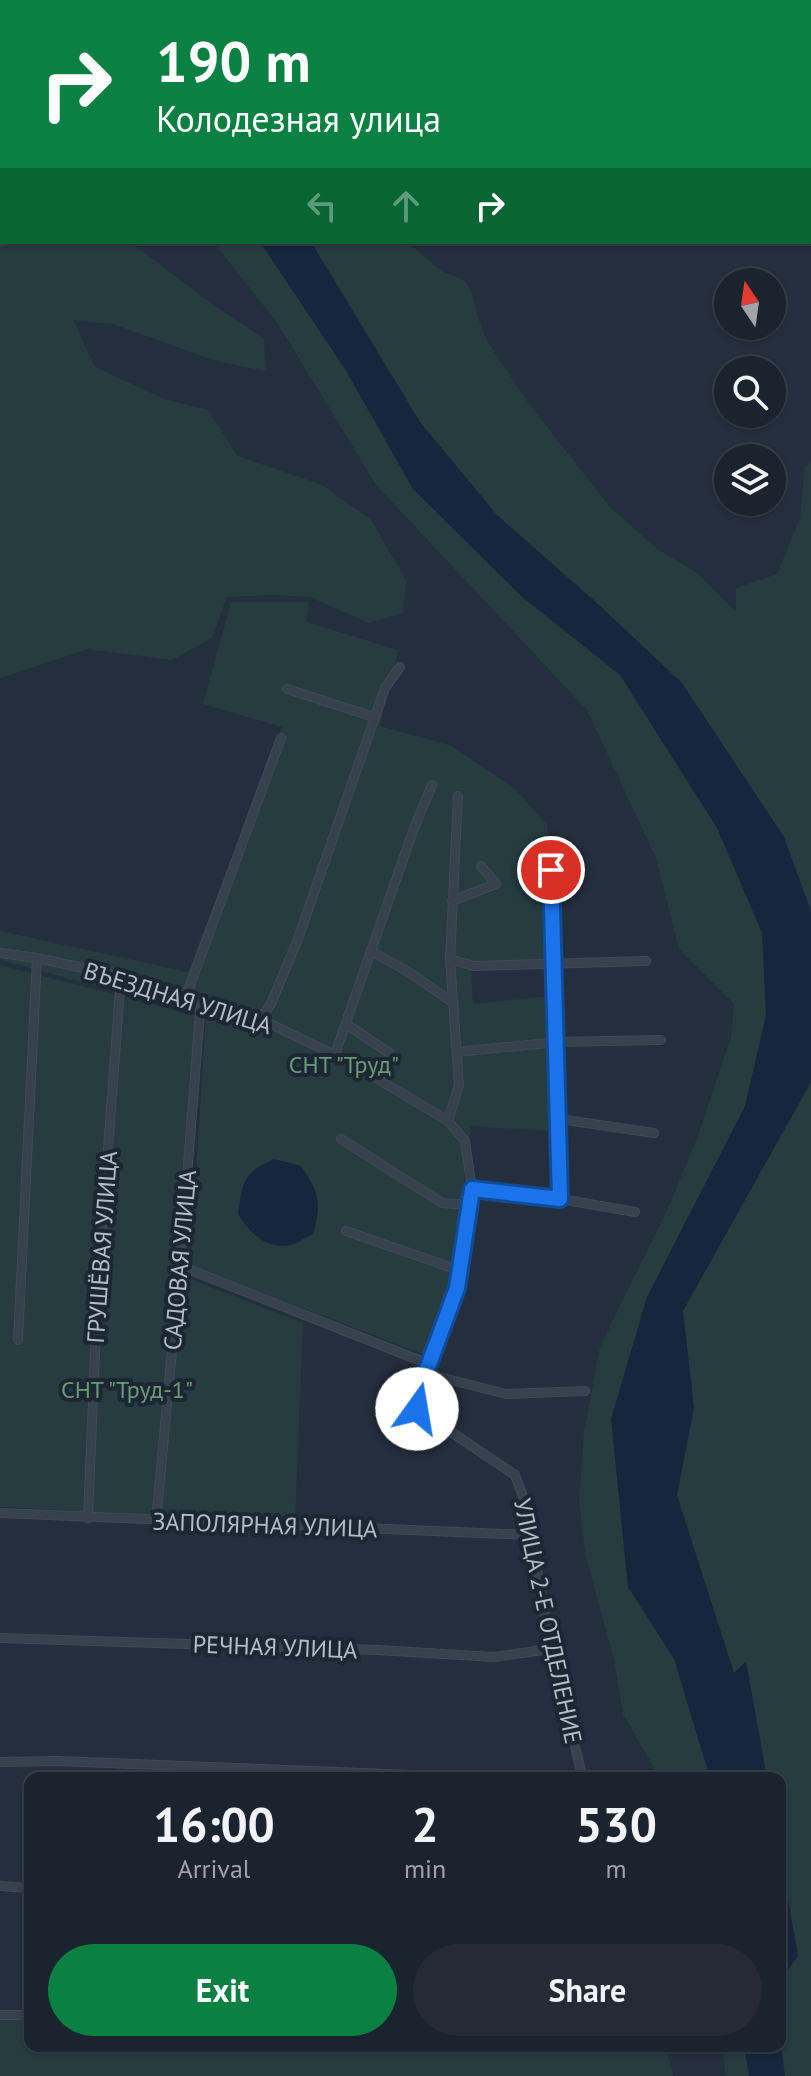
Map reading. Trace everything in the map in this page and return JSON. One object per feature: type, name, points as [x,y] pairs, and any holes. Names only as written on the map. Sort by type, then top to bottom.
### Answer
[{"type":"street","points":[[260,1019],[271,1004],[298,939],[385,688],[400,667]]},
{"type":"street","points":[[287,689],[374,717]]},
{"type":"street","points":[[186,996],[281,738]]},
{"type":"street","points":[[335,1054],[432,785]]},
{"type":"street","points":[[448,1121],[459,1085],[450,959],[458,796]]},
{"type":"street","points":[[452,901],[496,884],[481,866]]},
{"type":"street","points":[[560,1199],[551,870],[578,866]]},
{"type":"street","points":[[371,951],[412,974],[453,1003]]},
{"type":"street","name":"ВЪЕЗДНАЯ УЛИЦА","points":[[2,954],[37,958],[121,976],[201,1000],[260,1019],[335,1054],[448,1121],[465,1141],[472,1189]]},
{"type":"street","points":[[18,1340],[37,958]]},
{"type":"street","points":[[450,959],[474,966],[646,961]]},
{"type":"street","name":"ГРУШЁВАЯ УЛИЦА","points":[[88,1518],[98,1282],[121,976]]},
{"type":"street","name":"САДОВАЯ УЛИЦА","points":[[156,1521],[201,1000]]},
{"type":"street","points":[[346,1024],[389,1053]]},
{"type":"street","points":[[456,1052],[558,1042],[661,1040]]},
{"type":"street","points":[[559,1119],[654,1133]]},
{"type":"street","points":[[341,1139],[442,1203],[469,1205]]},
{"type":"street","points":[[472,1189],[635,1212]]},
{"type":"street","name":"УЛИЦА 2-Е ОТДЕЛЕНИЕ","points":[[472,1189],[461,1271],[429,1364],[417,1389],[417,1409],[515,1475],[527,1508],[550,1649],[581,1772]]},
{"type":"street","points":[[346,1231],[461,1271]]},
{"type":"street","points":[[180,1266],[429,1364],[435,1376],[506,1394],[585,1391]]},
{"type":"street","name":"ЗАПОЛЯРНАЯ УЛИЦА","points":[[0,1513],[531,1535]]},
{"type":"street","name":"РЕЧНАЯ УЛИЦА","points":[[0,1638],[361,1649],[494,1657],[550,1649]]},
{"type":"street","points":[[0,1762],[57,1761],[337,1772]]},
{"type":"street","points":[[0,1886],[24,1888]]},
{"type":"street","points":[[0,2015],[24,2015]]},
{"type":"green space","points":[[0,244],[133,244],[219,309],[264,338],[266,371],[216,361],[113,324],[73,320],[95,367],[167,400],[208,410],[238,456],[322,485],[371,520],[406,580],[403,613],[369,623],[310,597],[227,597],[212,638],[172,660],[87,649],[0,678]]},
{"type":"green space","points":[[215,244],[409,244],[443,272],[464,280],[471,290],[487,341],[532,408],[611,508],[657,549],[696,572],[736,612],[736,588],[777,574],[800,518],[805,466],[811,461],[811,2076],[726,2076],[723,2052],[786,2052],[786,1772],[657,1772],[623,1714],[614,1659],[585,1554],[579,1501],[584,1432],[600,1347],[669,1206],[698,1136],[731,1037],[734,1004],[679,949],[656,858],[587,710],[377,486],[276,321]]},
{"type":"green space","name":"СНТ \"Труд\"","points":[[231,602],[309,602],[306,622],[398,650],[380,726],[452,746],[515,789],[547,825],[550,959],[471,965],[473,1004],[551,996],[553,1131],[471,1126],[450,1290],[425,1355],[190,1265],[206,1015],[0,960],[0,931],[188,972],[282,727],[203,704]]},
{"type":"green space","name":"СНТ \"Труд-1\"","points":[[0,965],[197,1016],[180,1275],[303,1323],[295,1522],[0,1507]]},
{"type":"green space","points":[[0,2015],[24,2016],[24,2052],[667,2052],[673,2076],[0,2076]]},
{"type":"water","points":[[261,244],[313,245],[420,422],[497,515],[682,683],[784,837],[811,911],[811,1082],[683,1311],[694,1408],[677,1495],[734,1673],[746,1661],[766,1772],[708,1772],[674,1659],[628,1587],[611,1419],[647,1297],[745,1106],[766,1015],[762,933],[717,828],[620,675],[521,596],[413,489],[345,369]]},
{"type":"water","points":[[274,1159],[301,1166],[317,1198],[313,1234],[290,1245],[273,1245],[259,1238],[238,1214],[246,1180],[256,1169]]},
{"type":"water","points":[[786,1888],[798,1956],[786,1973]]},
{"type":"water","points":[[745,2052],[782,2052],[785,2076],[749,2076]]},
{"type":"route","points":[[417,1409],[417,1389],[457,1288],[472,1189],[560,1199],[551,870]]}]
